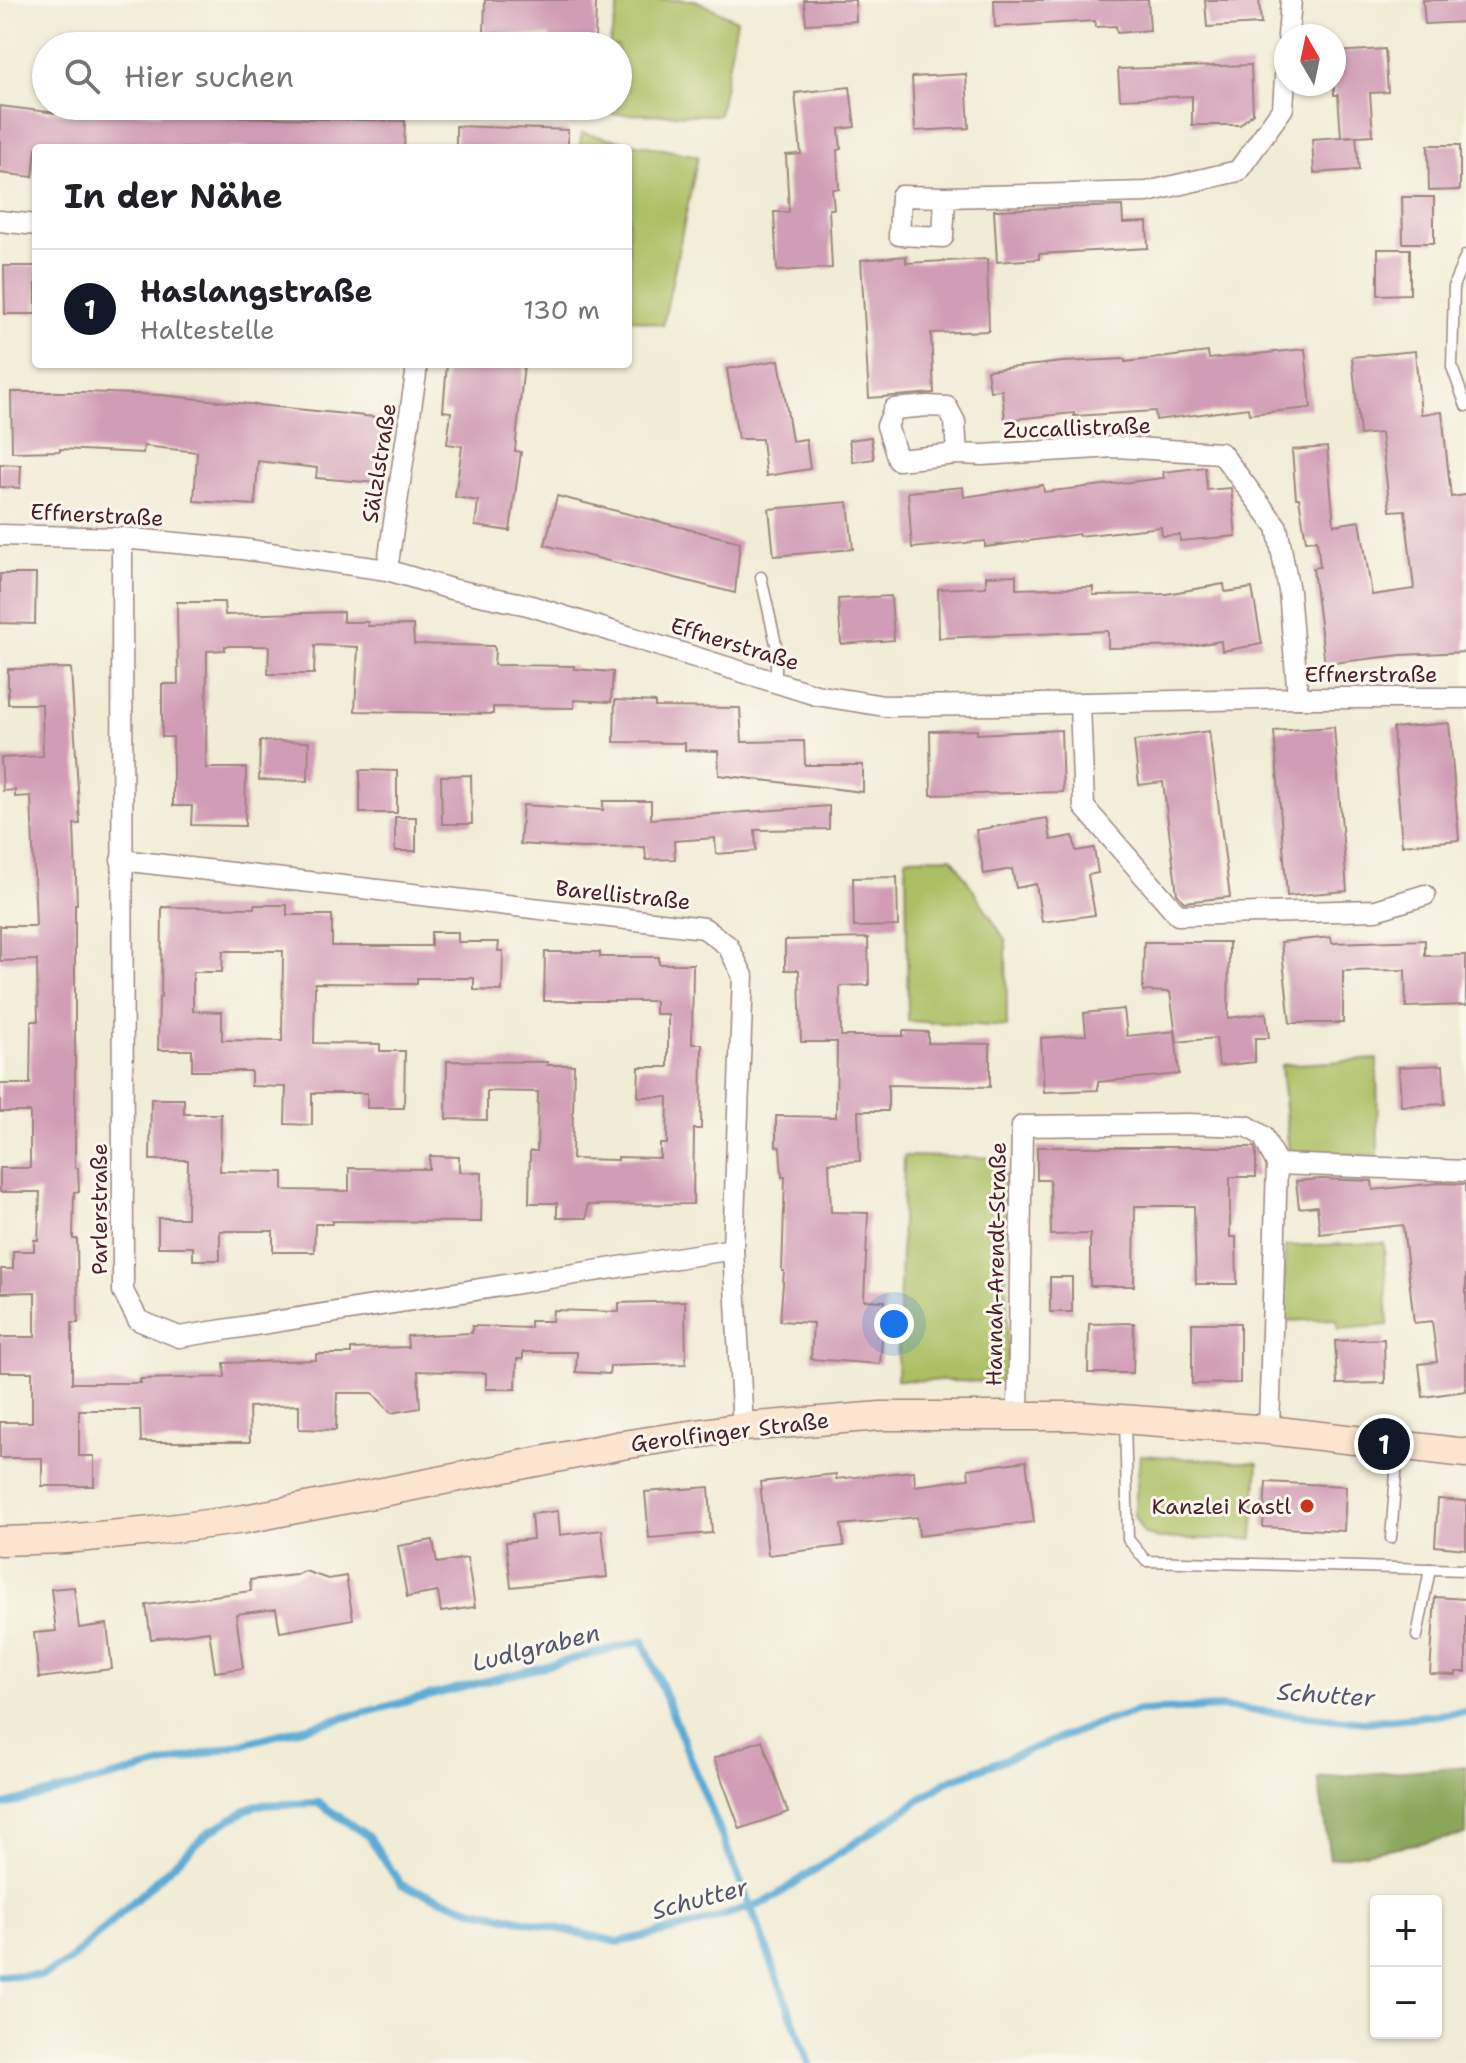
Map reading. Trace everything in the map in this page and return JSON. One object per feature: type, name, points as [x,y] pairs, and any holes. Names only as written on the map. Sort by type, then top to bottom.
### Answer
[{"type":"street","points":[[1289,24],[1291,0]]},
{"type":"street","points":[[945,197],[1147,192],[1238,171],[1283,108],[1284,96]]},
{"type":"street","points":[[0,221],[32,225]]},
{"type":"street","name":"Sälzlstraße","points":[[387,570],[416,368]]},
{"type":"street","name":"Zuccallistraße","points":[[957,454],[1115,447],[1221,453],[1277,527],[1289,591],[1298,698]]},
{"type":"street","name":"Effnerstraße","points":[[0,535],[122,538],[242,549],[387,570],[451,589],[528,605],[816,695],[884,706],[1466,698]]},
{"type":"street","name":"Parlerstraße","points":[[122,538],[123,1291],[138,1320],[179,1337],[733,1249]]},
{"type":"street","points":[[1080,704],[1084,807],[1178,915],[1376,910],[1425,895]]},
{"type":"street","name":"Barellistraße","points":[[121,860],[704,928],[728,946],[743,976],[733,1249],[743,1427]]},
{"type":"street","name":"Hannah-Arendt-Straße","points":[[1018,1414],[1022,1126],[1247,1126],[1263,1136],[1277,1164]]},
{"type":"street","points":[[1269,1430],[1277,1164],[1466,1171]]},
{"type":"street","name":"Gerolfinger Straße","points":[[0,1541],[79,1538],[245,1519],[622,1445],[743,1427],[881,1416],[1018,1414],[1125,1419],[1269,1430],[1466,1453]]},
{"type":"lane","points":[[1466,255],[1454,284],[1452,367],[1466,406]]},
{"type":"lane","points":[[761,577],[776,644],[776,682]]},
{"type":"lane","points":[[1125,1419],[1128,1539],[1146,1561],[1466,1570]]},
{"type":"lane","points":[[1391,1538],[1399,1446]]},
{"type":"lane","points":[[1417,1636],[1430,1569]]},
{"type":"green space","points":[[620,0],[695,0],[737,20],[719,115],[632,114],[632,32],[612,32]]},
{"type":"green space","points":[[582,133],[698,156],[663,325],[632,319],[632,144],[580,144]]},
{"type":"green space","points":[[952,857],[1006,941],[1007,1027],[908,1021],[906,858]]},
{"type":"green space","points":[[1377,1059],[1378,1155],[1289,1153],[1281,1065]]},
{"type":"green space","points":[[904,1156],[1004,1158],[1008,1382],[897,1380]]},
{"type":"green space","points":[[1384,1243],[1388,1325],[1338,1329],[1337,1319],[1284,1321],[1285,1246]]},
{"type":"green space","points":[[1140,1455],[1258,1463],[1253,1539],[1158,1539],[1143,1533],[1134,1516]]},
{"type":"green space","points":[[1466,1766],[1466,1835],[1330,1859],[1318,1778]]},
{"type":"building","points":[[485,0],[596,0],[595,32],[484,32]]},
{"type":"building","points":[[804,0],[855,0],[856,21],[806,24]]},
{"type":"building","points":[[994,0],[1148,0],[1150,30],[1117,33],[1116,26],[1096,27],[1095,21],[995,27]]},
{"type":"building","points":[[1205,0],[1259,0],[1261,24],[1207,27]]},
{"type":"building","points":[[1423,0],[1466,0],[1466,22],[1425,24]]},
{"type":"building","points":[[1385,49],[1388,92],[1370,93],[1373,135],[1341,137],[1338,96],[1346,96],[1346,51]]},
{"type":"building","points":[[1251,65],[1253,113],[1240,125],[1192,125],[1192,96],[1120,99],[1118,69]]},
{"type":"building","points":[[966,74],[969,128],[915,131],[912,77]]},
{"type":"building","points":[[850,87],[855,127],[839,129],[839,189],[832,189],[834,209],[829,209],[832,268],[777,271],[774,212],[789,212],[786,155],[801,154],[795,93]]},
{"type":"building","points":[[0,106],[32,110],[32,120],[405,121],[404,144],[32,144],[32,177],[0,173]]},
{"type":"building","points":[[456,126],[568,130],[568,144],[456,144]]},
{"type":"building","points":[[1356,136],[1359,170],[1314,173],[1312,139]]},
{"type":"building","points":[[1428,145],[1460,145],[1460,190],[1429,191]]},
{"type":"building","points":[[1402,197],[1434,197],[1434,243],[1403,243]]},
{"type":"building","points":[[1122,206],[1123,223],[1147,222],[1148,248],[1039,254],[1039,259],[997,262],[994,210]]},
{"type":"building","points":[[1378,249],[1410,249],[1410,294],[1378,295]]},
{"type":"building","points":[[906,256],[906,263],[987,259],[989,331],[931,333],[934,393],[869,398],[861,260]]},
{"type":"building","points":[[4,266],[32,266],[32,314],[5,314]]},
{"type":"building","points":[[1305,349],[1311,408],[1249,414],[1248,408],[1156,420],[1155,411],[1074,416],[1074,413],[1005,420],[1002,390],[990,391],[987,370],[1063,362],[1125,359],[1125,362],[1208,352],[1209,359]]},
{"type":"building","points":[[1415,351],[1421,414],[1442,412],[1451,497],[1466,495],[1466,652],[1401,655],[1325,664],[1313,568],[1320,567],[1317,540],[1306,541],[1299,498],[1296,498],[1292,450],[1327,447],[1334,525],[1360,521],[1372,595],[1414,589],[1405,510],[1390,511],[1381,433],[1360,435],[1352,357]]},
{"type":"building","points":[[779,360],[792,441],[806,439],[810,469],[766,476],[762,439],[738,439],[727,369]]},
{"type":"building","points":[[447,368],[524,368],[515,451],[521,452],[510,531],[475,526],[478,501],[455,497],[462,446],[447,444],[451,412],[443,411]]},
{"type":"building","points":[[11,392],[160,395],[384,418],[378,483],[316,478],[317,468],[258,461],[255,505],[194,501],[197,452],[144,446],[143,453],[60,449],[12,452]]},
{"type":"building","points":[[871,437],[874,459],[853,462],[849,440]]},
{"type":"building","points":[[0,464],[21,465],[20,488],[0,487]]},
{"type":"building","points":[[1205,467],[1207,490],[1231,488],[1236,536],[1180,541],[1180,535],[1162,536],[1161,527],[1078,534],[985,547],[985,541],[912,548],[908,492],[963,487],[964,497],[1043,485],[1044,492],[1164,478],[1163,472]]},
{"type":"building","points":[[557,496],[740,542],[735,593],[545,545]]},
{"type":"building","points":[[848,502],[853,549],[774,556],[769,509]]},
{"type":"building","points":[[0,574],[36,574],[35,624],[0,623]]},
{"type":"building","points":[[1016,575],[1016,589],[1093,587],[1093,595],[1166,594],[1224,584],[1225,592],[1252,588],[1262,644],[1222,651],[1221,641],[1190,646],[1108,648],[1108,631],[939,638],[938,589],[986,587],[986,576]]},
{"type":"building","points":[[891,596],[894,640],[841,644],[838,599]]},
{"type":"building","points":[[177,602],[224,602],[225,615],[343,612],[343,622],[368,622],[368,626],[413,625],[414,644],[493,646],[494,665],[574,666],[574,669],[613,672],[611,702],[574,700],[574,708],[493,707],[493,714],[355,711],[358,647],[315,645],[314,674],[268,674],[269,646],[225,646],[225,650],[207,651],[206,768],[246,768],[245,826],[191,825],[192,806],[173,806],[173,737],[162,737],[162,684],[178,684]]},
{"type":"building","points":[[71,668],[80,824],[74,824],[77,904],[75,1168],[78,1168],[79,1192],[74,1192],[73,1239],[77,1239],[78,1323],[72,1323],[72,1383],[141,1383],[140,1379],[225,1377],[224,1363],[316,1360],[316,1354],[351,1354],[351,1349],[408,1347],[407,1336],[472,1333],[472,1326],[530,1328],[530,1321],[552,1321],[553,1310],[619,1312],[619,1303],[685,1301],[686,1364],[610,1366],[609,1374],[576,1372],[577,1352],[523,1352],[523,1359],[517,1359],[516,1389],[486,1389],[486,1373],[418,1371],[420,1408],[391,1413],[373,1393],[337,1393],[336,1430],[299,1429],[299,1405],[249,1407],[250,1442],[141,1442],[140,1410],[79,1410],[79,1456],[94,1456],[94,1486],[42,1486],[42,1458],[0,1458],[0,1422],[32,1422],[32,1372],[0,1372],[0,1337],[35,1337],[35,1292],[1,1293],[1,1269],[13,1269],[13,1251],[34,1251],[34,1240],[38,1240],[40,1192],[0,1192],[0,1168],[30,1168],[30,1112],[0,1112],[0,1084],[30,1084],[31,1021],[38,1021],[37,960],[0,961],[0,926],[36,926],[31,796],[15,797],[15,790],[3,791],[1,758],[43,756],[42,704],[8,704],[8,669]]},
{"type":"building","points":[[615,700],[655,702],[655,707],[740,708],[742,742],[804,741],[805,765],[863,765],[863,792],[719,775],[718,751],[685,750],[685,743],[614,742]]},
{"type":"building","points":[[1449,723],[1459,840],[1402,845],[1393,728]]},
{"type":"building","points":[[1334,727],[1347,891],[1287,896],[1274,731]]},
{"type":"building","points":[[977,730],[977,734],[1061,730],[1063,792],[931,795],[930,731]]},
{"type":"building","points":[[1209,731],[1230,897],[1184,902],[1177,894],[1163,782],[1139,785],[1134,741]]},
{"type":"building","points":[[260,741],[309,742],[308,781],[259,780]]},
{"type":"building","points":[[360,770],[397,771],[397,813],[360,813]]},
{"type":"building","points":[[471,775],[472,824],[442,824],[441,776]]},
{"type":"building","points":[[603,801],[651,801],[651,819],[829,806],[829,829],[755,830],[756,851],[716,854],[715,838],[674,841],[675,859],[646,860],[645,847],[581,848],[520,844],[523,805],[603,810]]},
{"type":"building","points":[[395,817],[416,817],[416,851],[395,851]]},
{"type":"building","points":[[1047,818],[1051,840],[1073,836],[1076,851],[1094,848],[1098,873],[1088,875],[1095,915],[1042,922],[1036,884],[1016,888],[1012,869],[984,874],[976,830]]},
{"type":"building","points":[[897,877],[898,926],[854,927],[853,878]]},
{"type":"building","points":[[254,905],[287,905],[287,915],[332,915],[332,946],[431,946],[431,932],[458,932],[458,942],[499,942],[498,951],[503,951],[502,991],[474,990],[474,978],[417,978],[417,984],[315,983],[314,1043],[380,1044],[380,1051],[405,1051],[404,1108],[367,1108],[367,1093],[312,1093],[312,1125],[285,1124],[286,1087],[251,1086],[251,1071],[192,1071],[192,1050],[158,1050],[162,907],[254,908]],"holes":[[[223,951],[283,951],[282,1041],[222,1040],[222,1012],[193,1011],[193,972],[222,972]]]},
{"type":"building","points":[[1331,937],[1332,943],[1425,940],[1425,956],[1466,955],[1466,1005],[1406,1007],[1405,970],[1343,971],[1343,1023],[1290,1023],[1281,942]]},
{"type":"building","points":[[868,938],[869,985],[840,986],[841,1036],[903,1036],[903,1031],[928,1032],[928,1043],[990,1044],[990,1087],[888,1085],[888,1111],[858,1111],[860,1161],[829,1163],[831,1212],[868,1213],[864,1300],[885,1301],[880,1364],[811,1359],[813,1323],[780,1321],[785,1177],[782,1177],[780,1147],[776,1146],[776,1116],[836,1117],[837,1042],[801,1042],[799,970],[785,970],[785,940]]},
{"type":"building","points":[[1144,942],[1229,942],[1228,1018],[1266,1013],[1269,1038],[1255,1038],[1255,1062],[1219,1066],[1216,1038],[1177,1042],[1170,992],[1143,991]]},
{"type":"building","points":[[545,952],[600,952],[600,957],[659,957],[659,964],[693,964],[692,1044],[702,1044],[701,1129],[694,1129],[693,1204],[587,1205],[587,1218],[557,1218],[557,1203],[529,1203],[530,1151],[537,1151],[538,1092],[487,1091],[487,1120],[446,1119],[447,1061],[574,1065],[572,1159],[660,1158],[660,1144],[667,1144],[668,1097],[638,1097],[639,1067],[668,1067],[668,1014],[655,1014],[655,1001],[544,1001]]},
{"type":"building","points":[[1124,1009],[1127,1036],[1175,1031],[1179,1074],[1098,1082],[1098,1090],[1044,1092],[1041,1038],[1086,1035],[1084,1013]]},
{"type":"building","points":[[1443,1065],[1445,1104],[1401,1106],[1399,1067]]},
{"type":"building","points":[[151,1099],[184,1099],[184,1114],[221,1114],[220,1171],[283,1172],[283,1190],[349,1191],[349,1168],[429,1169],[430,1156],[459,1157],[459,1172],[482,1173],[481,1222],[332,1221],[332,1224],[315,1224],[314,1252],[273,1252],[273,1231],[220,1231],[220,1260],[193,1260],[193,1247],[158,1247],[158,1218],[187,1218],[188,1160],[150,1160]]},
{"type":"building","points":[[1037,1147],[1254,1147],[1256,1177],[1230,1177],[1230,1237],[1236,1237],[1237,1284],[1196,1284],[1194,1206],[1135,1206],[1134,1286],[1090,1286],[1090,1234],[1051,1235],[1050,1180],[1037,1180]]},
{"type":"building","points":[[1296,1181],[1372,1181],[1373,1190],[1439,1183],[1466,1184],[1466,1391],[1423,1397],[1419,1364],[1437,1362],[1432,1321],[1414,1323],[1403,1225],[1320,1234],[1317,1206],[1299,1208]]},
{"type":"building","points":[[1050,1277],[1072,1277],[1072,1312],[1050,1312]]},
{"type":"building","points":[[1134,1323],[1133,1373],[1088,1373],[1089,1324]]},
{"type":"building","points":[[1192,1323],[1240,1323],[1240,1383],[1192,1384]]},
{"type":"building","points":[[1384,1339],[1385,1383],[1337,1384],[1335,1341]]},
{"type":"building","points":[[1026,1461],[1034,1522],[919,1536],[917,1517],[841,1525],[844,1546],[768,1555],[760,1482],[836,1474],[836,1479],[914,1471],[915,1486],[969,1479],[968,1469]]},
{"type":"building","points":[[1266,1482],[1346,1486],[1344,1531],[1263,1527]]},
{"type":"building","points":[[709,1487],[712,1533],[649,1538],[645,1492]]},
{"type":"building","points":[[1438,1499],[1466,1501],[1466,1549],[1435,1546]]},
{"type":"building","points":[[558,1511],[560,1535],[602,1530],[607,1577],[511,1587],[506,1542],[533,1539],[531,1514]]},
{"type":"building","points":[[433,1540],[437,1563],[467,1558],[475,1607],[441,1612],[438,1592],[407,1597],[398,1546]]},
{"type":"building","points":[[305,1571],[328,1579],[346,1576],[353,1619],[280,1632],[276,1609],[236,1614],[243,1668],[215,1672],[209,1631],[151,1639],[146,1605],[251,1591],[250,1580],[296,1575]]},
{"type":"building","points":[[74,1587],[79,1628],[107,1624],[112,1669],[39,1678],[34,1633],[56,1631],[51,1589]]},
{"type":"building","points":[[1435,1597],[1466,1599],[1466,1672],[1456,1672],[1456,1675],[1430,1674]]},
{"type":"building","points":[[762,1740],[788,1812],[740,1829],[714,1758]]},
{"type":"waterway","name":"Ludlgraben","points":[[0,1806],[643,1641],[759,1928],[809,2063]]},
{"type":"waterway","name":"Schutter","points":[[0,1975],[41,1976],[68,1962],[210,1831],[256,1805],[319,1803],[369,1837],[401,1885],[471,1909],[618,1942],[691,1926],[768,1901],[946,1782],[1139,1711],[1221,1707],[1364,1722],[1466,1712]]},
{"type":"place","name":"Haslangstraße","points":[[1384,1444]]},
{"type":"place","name":"Kanzlei Kastl","points":[[1307,1506]]}]
